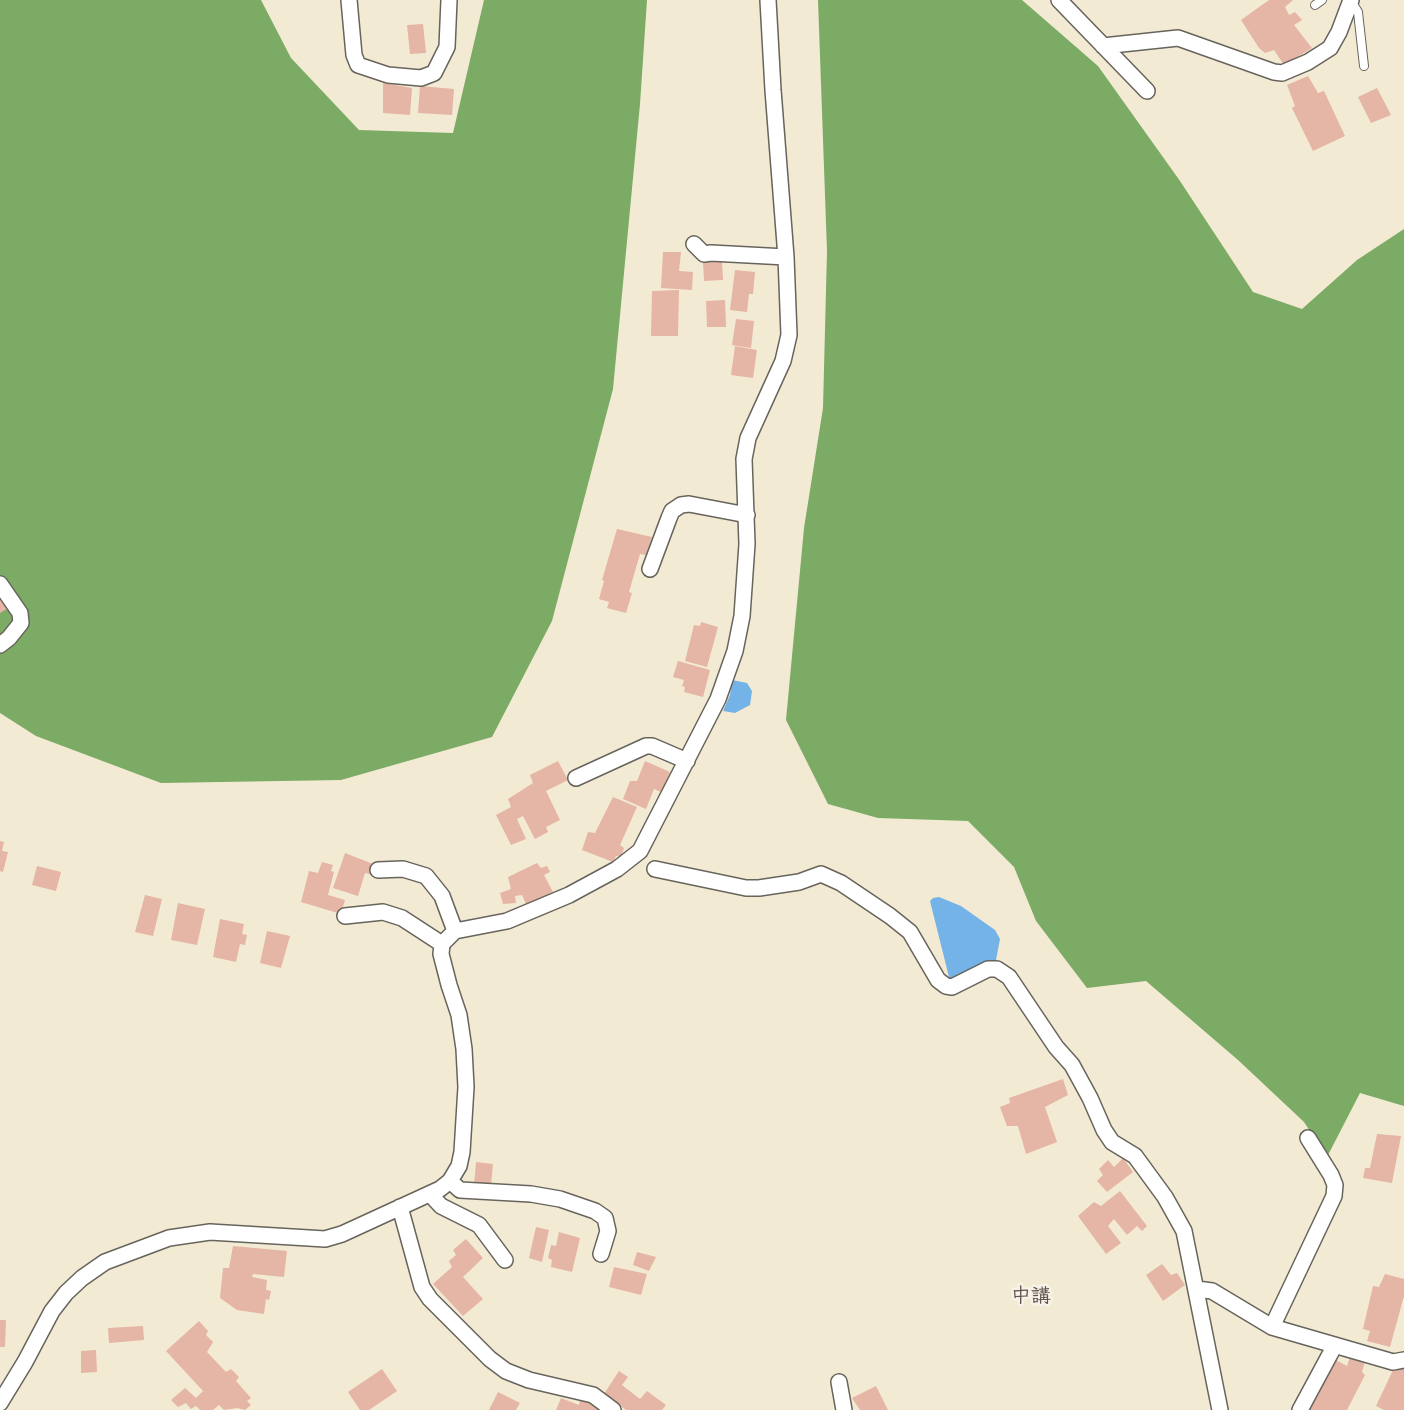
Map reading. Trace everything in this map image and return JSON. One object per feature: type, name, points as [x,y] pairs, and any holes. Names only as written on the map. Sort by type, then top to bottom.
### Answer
[{"type":"street","points":[[349,0],[354,55],[358,65],[388,75],[421,78],[434,73],[447,47],[449,0]]},
{"type":"street","points":[[0,1403],[26,1362],[52,1311],[82,1278],[105,1262],[169,1238],[210,1232],[325,1239],[342,1234],[430,1194],[450,1181],[459,1166],[462,1152],[466,1087],[459,1015],[441,954],[442,944],[455,931],[507,921],[569,895],[617,869],[640,850],[718,699],[735,651],[742,616],[747,515],[744,459],[748,438],[783,361],[789,335],[786,257],[768,0]]},
{"type":"street","points":[[1059,0],[1147,91]]},
{"type":"street","points":[[1103,46],[1178,38],[1282,73],[1308,62],[1330,48],[1339,32],[1351,0]]},
{"type":"street","points":[[694,244],[704,254],[786,257]]},
{"type":"street","points":[[650,569],[669,518],[672,512],[681,505],[689,504],[747,515]]},
{"type":"street","points":[[0,584],[20,613],[21,623],[0,645]]},
{"type":"street","points":[[576,778],[646,746],[652,746],[687,761]]},
{"type":"street","points":[[378,870],[403,869],[426,876],[442,896],[455,931]]},
{"type":"street","points":[[655,869],[746,888],[799,882],[821,874],[841,883],[910,932],[938,980],[946,986],[952,987],[988,969],[997,969],[1009,978],[1056,1047],[1072,1065],[1112,1142],[1135,1156],[1165,1197],[1184,1231],[1220,1410]]},
{"type":"street","points":[[345,916],[383,912],[402,918],[442,944]]},
{"type":"street","points":[[1272,1326],[1334,1196],[1335,1185],[1331,1175],[1308,1138]]},
{"type":"street","points":[[450,1181],[460,1190],[531,1194],[560,1199],[595,1211],[604,1218],[608,1231],[601,1254]]},
{"type":"street","points":[[430,1194],[441,1206],[479,1225],[505,1260]]},
{"type":"street","points":[[400,1207],[422,1287],[430,1299],[490,1359],[506,1371],[529,1380],[593,1395],[613,1410]]},
{"type":"street","points":[[1197,1289],[1212,1291],[1272,1326],[1392,1362],[1404,1360]]},
{"type":"street","points":[[1300,1410],[1335,1345]]},
{"type":"street","points":[[839,1382],[844,1410]]},
{"type":"lane","points":[[1315,6],[1322,0]]},
{"type":"lane","points":[[1351,0],[1358,12],[1364,66]]},
{"type":"green space","points":[[0,0],[261,0],[291,58],[359,130],[453,133],[484,0],[647,0],[640,104],[613,389],[552,621],[492,737],[341,780],[161,783],[36,736],[0,713]]},
{"type":"green space","points":[[818,0],[1022,0],[1098,66],[1180,181],[1253,292],[1302,309],[1357,260],[1404,229],[1404,1106],[1360,1093],[1327,1157],[1304,1122],[1238,1060],[1146,981],[1087,988],[1036,921],[1014,867],[968,821],[878,818],[828,804],[786,720],[804,528],[823,408],[827,251]]},
{"type":"water","points":[[732,680],[747,683],[752,691],[750,705],[735,713],[723,711],[730,695]]},
{"type":"water","points":[[939,897],[961,906],[995,930],[1000,939],[996,960],[950,981],[930,901]]},
{"type":"building","points":[[1269,0],[1293,0],[1285,7],[1289,15],[1295,12],[1302,20],[1294,25],[1312,48],[1284,65],[1274,50],[1265,53],[1259,48],[1241,20]]},
{"type":"building","points":[[423,24],[426,53],[410,54],[407,25]]},
{"type":"building","points":[[1308,76],[1318,93],[1324,91],[1345,136],[1313,151],[1292,108],[1295,106],[1287,85]]},
{"type":"building","points":[[383,83],[412,88],[410,115],[383,113]]},
{"type":"building","points":[[420,86],[454,89],[452,115],[418,113]]},
{"type":"building","points":[[1377,88],[1391,115],[1371,123],[1358,97]]},
{"type":"building","points":[[663,252],[681,252],[679,271],[693,272],[692,290],[661,288]]},
{"type":"building","points":[[722,261],[723,280],[704,281],[703,262]]},
{"type":"building","points":[[735,270],[755,272],[753,294],[749,294],[747,312],[730,310]]},
{"type":"building","points":[[679,290],[678,336],[651,336],[652,291]]},
{"type":"building","points":[[725,300],[726,327],[707,327],[706,301]]},
{"type":"building","points":[[736,319],[754,321],[751,348],[732,345]]},
{"type":"building","points":[[735,346],[757,350],[753,378],[731,375]]},
{"type":"building","points":[[617,529],[652,537],[646,555],[640,554],[629,592],[632,593],[626,613],[607,608],[609,602],[599,599],[604,581],[602,580]]},
{"type":"building","points":[[0,591],[10,607],[0,613]]},
{"type":"building","points":[[701,622],[718,627],[707,667],[685,661],[694,625],[700,626]]},
{"type":"building","points":[[678,661],[710,670],[703,697],[684,692],[685,687],[682,686],[684,680],[673,677]]},
{"type":"building","points":[[558,761],[568,780],[546,791],[560,820],[546,827],[548,832],[535,839],[523,816],[517,819],[526,839],[511,845],[496,815],[511,807],[508,799],[533,783],[530,775]]},
{"type":"building","points":[[645,761],[670,772],[661,792],[654,789],[646,809],[623,799],[630,781],[637,781]]},
{"type":"building","points":[[613,797],[637,807],[620,845],[624,848],[621,857],[616,856],[613,862],[582,850],[588,832],[595,833]]},
{"type":"building","points":[[0,841],[4,842],[2,851],[8,852],[3,872],[0,871]]},
{"type":"building","points":[[345,853],[373,864],[370,874],[365,873],[358,896],[333,888]]},
{"type":"building","points":[[322,862],[333,865],[331,871],[334,872],[328,895],[345,900],[341,914],[301,902],[309,871],[318,873]]},
{"type":"building","points":[[537,863],[541,868],[547,866],[550,872],[544,875],[553,892],[526,904],[522,895],[515,896],[516,903],[503,904],[500,893],[511,889],[508,877]]},
{"type":"building","points":[[37,866],[61,872],[56,891],[32,885]]},
{"type":"building","points":[[145,895],[162,899],[153,936],[135,932]]},
{"type":"building","points":[[178,903],[205,909],[197,945],[171,940]]},
{"type":"building","points":[[220,919],[244,924],[242,934],[247,935],[245,945],[240,944],[236,962],[213,957]]},
{"type":"building","points":[[267,931],[290,936],[281,968],[260,963]]},
{"type":"building","points":[[1063,1079],[1068,1095],[1045,1107],[1057,1142],[1026,1154],[1018,1126],[1007,1126],[1000,1107],[1010,1103],[1009,1098]]},
{"type":"building","points":[[1377,1134],[1401,1136],[1392,1183],[1363,1178],[1365,1168],[1370,1168]]},
{"type":"building","points":[[1123,1158],[1133,1172],[1107,1192],[1097,1181],[1103,1175],[1099,1169],[1108,1160],[1114,1167]]},
{"type":"building","points":[[476,1162],[493,1164],[491,1186],[474,1185]]},
{"type":"building","points":[[1120,1191],[1147,1226],[1142,1231],[1137,1226],[1127,1235],[1114,1219],[1108,1226],[1121,1243],[1106,1254],[1078,1216],[1094,1202],[1101,1206]]},
{"type":"building","points":[[536,1227],[549,1230],[542,1262],[529,1258]]},
{"type":"building","points":[[559,1232],[580,1238],[572,1272],[551,1267],[552,1260],[548,1258],[551,1245],[556,1246]]},
{"type":"building","points":[[466,1239],[483,1258],[463,1277],[483,1299],[463,1316],[433,1284],[452,1267],[449,1261],[456,1255],[453,1250]]},
{"type":"building","points":[[233,1246],[287,1251],[284,1277],[253,1274],[252,1277],[267,1280],[266,1290],[271,1291],[269,1300],[266,1299],[264,1314],[237,1310],[220,1298],[223,1268],[229,1268]]},
{"type":"building","points":[[637,1252],[656,1257],[649,1271],[633,1265]]},
{"type":"building","points":[[1162,1264],[1171,1275],[1177,1273],[1185,1285],[1163,1301],[1146,1275]]},
{"type":"building","points":[[614,1267],[647,1274],[641,1295],[609,1287]]},
{"type":"building","points":[[1385,1274],[1404,1279],[1404,1296],[1390,1347],[1367,1341],[1370,1331],[1363,1329],[1373,1286],[1379,1287]]},
{"type":"building","points":[[0,1320],[6,1320],[5,1347],[0,1347]]},
{"type":"building","points":[[199,1321],[208,1331],[206,1335],[213,1342],[207,1352],[226,1372],[231,1369],[239,1377],[236,1381],[251,1398],[247,1401],[251,1405],[245,1410],[237,1408],[224,1410],[219,1405],[213,1410],[200,1410],[196,1406],[191,1409],[186,1403],[178,1407],[171,1400],[185,1388],[196,1398],[203,1391],[166,1351]]},
{"type":"building","points":[[143,1326],[144,1340],[109,1343],[108,1328]]},
{"type":"building","points":[[96,1350],[97,1372],[81,1373],[81,1351]]},
{"type":"building","points":[[1351,1354],[1366,1358],[1362,1372],[1365,1375],[1347,1410],[1308,1410],[1334,1359],[1347,1366]]},
{"type":"building","points":[[1402,1365],[1404,1366],[1404,1410],[1384,1410],[1376,1406],[1394,1368],[1400,1370]]},
{"type":"building","points":[[382,1369],[397,1391],[369,1410],[360,1410],[348,1392]]},
{"type":"building","points":[[619,1371],[628,1377],[622,1385],[640,1399],[647,1391],[666,1405],[662,1410],[626,1410],[604,1394]]},
{"type":"building","points":[[876,1386],[888,1410],[860,1410],[852,1398]]},
{"type":"building","points":[[498,1392],[520,1403],[516,1410],[489,1410]]},
{"type":"building","points":[[561,1398],[579,1405],[580,1399],[596,1403],[605,1410],[556,1410]]},
{"type":"district","name":"中講","points":[[1031,1297]]}]
